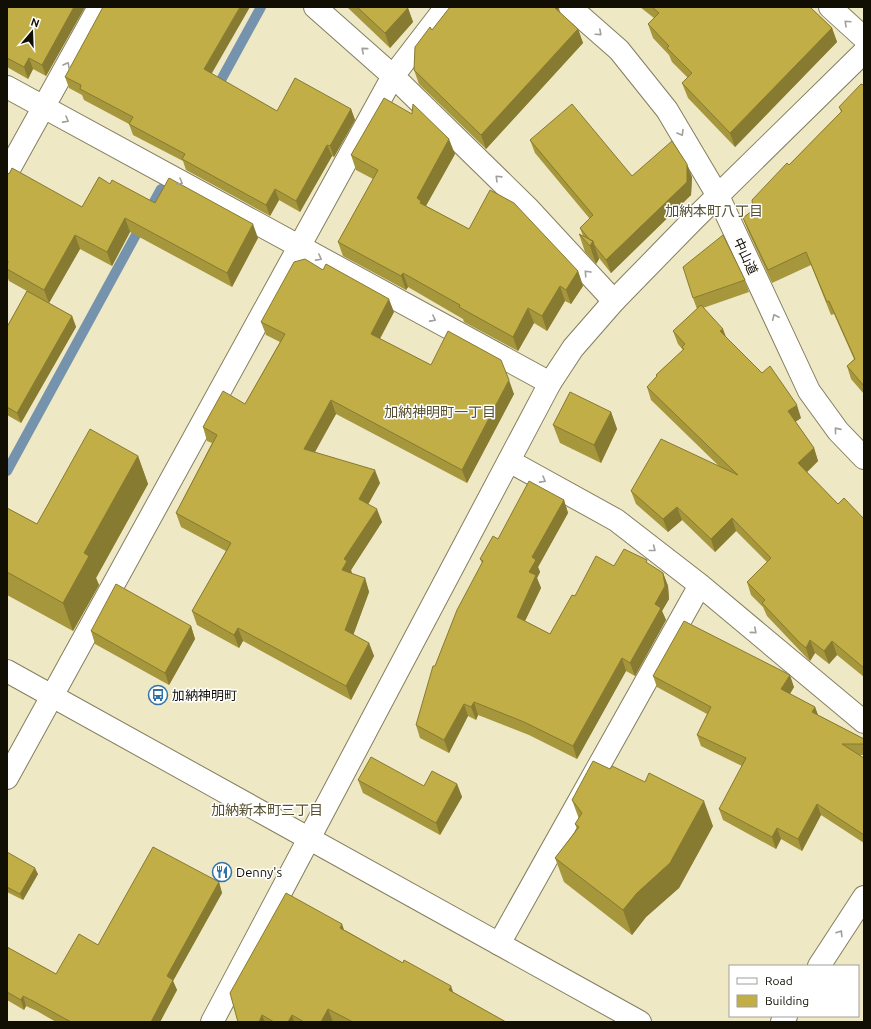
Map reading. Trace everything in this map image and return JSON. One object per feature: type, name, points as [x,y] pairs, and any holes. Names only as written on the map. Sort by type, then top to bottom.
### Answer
[{"type":"street","points":[[7,173],[99,7]]},
{"type":"street","points":[[315,7],[393,76],[527,207],[614,301]]},
{"type":"street","points":[[7,778],[53,697],[298,246],[393,76],[446,7]]},
{"type":"street","name":"中山道","points":[[570,7],[619,50],[667,110],[718,196],[809,392],[838,431],[864,458]]},
{"type":"street","points":[[830,7],[864,38]]},
{"type":"street","points":[[212,1022],[550,383],[573,348],[614,301],[864,52]]},
{"type":"street","points":[[7,87],[550,383]]},
{"type":"street","points":[[509,461],[616,520],[700,585],[864,722]]},
{"type":"street","points":[[499,944],[700,585]]},
{"type":"street","points":[[7,671],[640,1022]]},
{"type":"street","points":[[820,965],[864,897]]},
{"type":"building","points":[[7,7],[74,7],[42,65],[29,58],[24,67],[7,58]]},
{"type":"building","points":[[103,7],[240,7],[204,69],[277,111],[295,78],[351,109],[330,146],[327,145],[296,201],[275,189],[266,205],[182,159],[185,154],[129,124],[133,117],[80,89],[81,85],[65,77]]},
{"type":"building","points":[[357,7],[407,7],[408,8],[385,33]]},
{"type":"building","points":[[450,7],[554,7],[578,29],[481,135],[414,70],[415,47],[430,27],[432,30]]},
{"type":"building","points":[[652,7],[810,7],[832,28],[730,133],[682,83],[692,73],[667,48],[669,46],[648,24],[659,13]]},
{"type":"building","points":[[861,84],[864,85],[864,386],[847,366],[855,359],[829,301],[827,302],[806,252],[768,270],[743,218],[753,210],[752,200],[787,163],[789,165],[842,111],[839,107]]},
{"type":"building","points":[[384,98],[412,114],[413,104],[449,139],[417,198],[421,201],[420,203],[469,229],[490,190],[514,203],[578,271],[566,290],[560,286],[542,316],[528,308],[513,337],[459,307],[460,305],[403,273],[401,276],[338,242],[378,170],[351,155]]},
{"type":"building","points":[[572,104],[632,176],[672,141],[687,164],[687,182],[606,260],[594,245],[593,241],[590,240],[580,228],[593,215],[530,140]]},
{"type":"building","points":[[12,168],[82,207],[99,177],[110,184],[112,180],[155,203],[169,178],[253,224],[227,273],[125,218],[107,252],[75,235],[44,290],[7,269],[7,173],[9,174]]},
{"type":"building","points":[[579,234],[593,241],[590,246]]},
{"type":"building","points":[[723,235],[745,280],[693,298],[683,267]]},
{"type":"building","points":[[305,259],[323,270],[326,264],[389,299],[371,334],[431,365],[448,331],[501,360],[509,380],[462,470],[331,400],[304,449],[375,470],[359,499],[377,509],[344,559],[347,561],[342,570],[365,578],[345,630],[369,643],[346,686],[238,628],[234,635],[192,611],[231,543],[176,513],[217,435],[203,427],[223,391],[245,404],[285,334],[261,322],[294,262]]},
{"type":"building","points":[[27,291],[72,316],[17,413],[7,407],[7,327]]},
{"type":"building","points":[[701,305],[723,329],[720,331],[762,373],[770,366],[797,405],[788,411],[814,448],[798,463],[838,504],[844,498],[864,519],[864,668],[832,641],[824,651],[810,640],[806,648],[762,603],[765,600],[747,582],[771,558],[732,518],[711,539],[677,507],[663,519],[631,491],[661,439],[738,475],[647,387],[657,376],[656,375],[684,349],[682,347],[685,344],[673,331]]},
{"type":"building","points":[[570,392],[611,412],[594,445],[553,425]]},
{"type":"building","points":[[90,429],[138,456],[84,553],[89,556],[63,603],[7,572],[7,508],[37,524]]},
{"type":"building","points":[[529,481],[564,500],[532,557],[536,560],[529,572],[536,575],[517,617],[550,634],[572,595],[575,596],[596,556],[614,566],[624,549],[647,560],[646,562],[663,573],[665,586],[655,604],[661,608],[630,663],[622,658],[573,746],[524,722],[474,702],[471,707],[464,704],[444,740],[416,725],[433,666],[435,666],[457,610],[483,561],[480,559],[493,536],[498,539]]},
{"type":"building","points":[[116,584],[191,626],[165,673],[91,631]]},
{"type":"building","points":[[684,621],[790,675],[781,689],[815,707],[812,712],[864,739],[864,744],[842,744],[864,758],[864,835],[817,804],[798,839],[777,828],[772,837],[719,809],[746,758],[697,735],[711,707],[653,676]]},
{"type":"building","points":[[371,757],[424,786],[432,771],[457,784],[436,823],[358,780]]},
{"type":"building","points":[[593,761],[610,769],[612,766],[645,782],[649,773],[704,801],[670,863],[637,893],[623,910],[555,858],[579,827],[575,824],[582,813],[572,800]]},
{"type":"building","points":[[153,847],[219,882],[167,976],[173,980],[151,1022],[71,1022],[23,996],[21,1000],[7,992],[7,947],[56,974],[79,934],[98,945]]},
{"type":"building","points":[[7,852],[35,868],[20,894],[7,887]]},
{"type":"building","points":[[286,893],[342,924],[340,928],[403,963],[404,960],[451,986],[449,990],[506,1022],[353,1022],[328,1009],[321,1022],[304,1022],[292,1015],[288,1022],[274,1022],[262,1015],[259,1022],[238,1022],[230,993]]},
{"type":"waterway","points":[[215,91],[261,7]]},
{"type":"waterway","points":[[7,471],[161,189]]},
{"type":"place","name":"加納神明町","points":[[158,695]]},
{"type":"place","name":"Denny's","points":[[222,872]]},
{"type":"district","name":"加納本町八丁目","points":[[714,211]]},
{"type":"district","name":"加納神明町一丁目","points":[[440,412]]},
{"type":"district","name":"加納新本町三丁目","points":[[267,810]]}]
